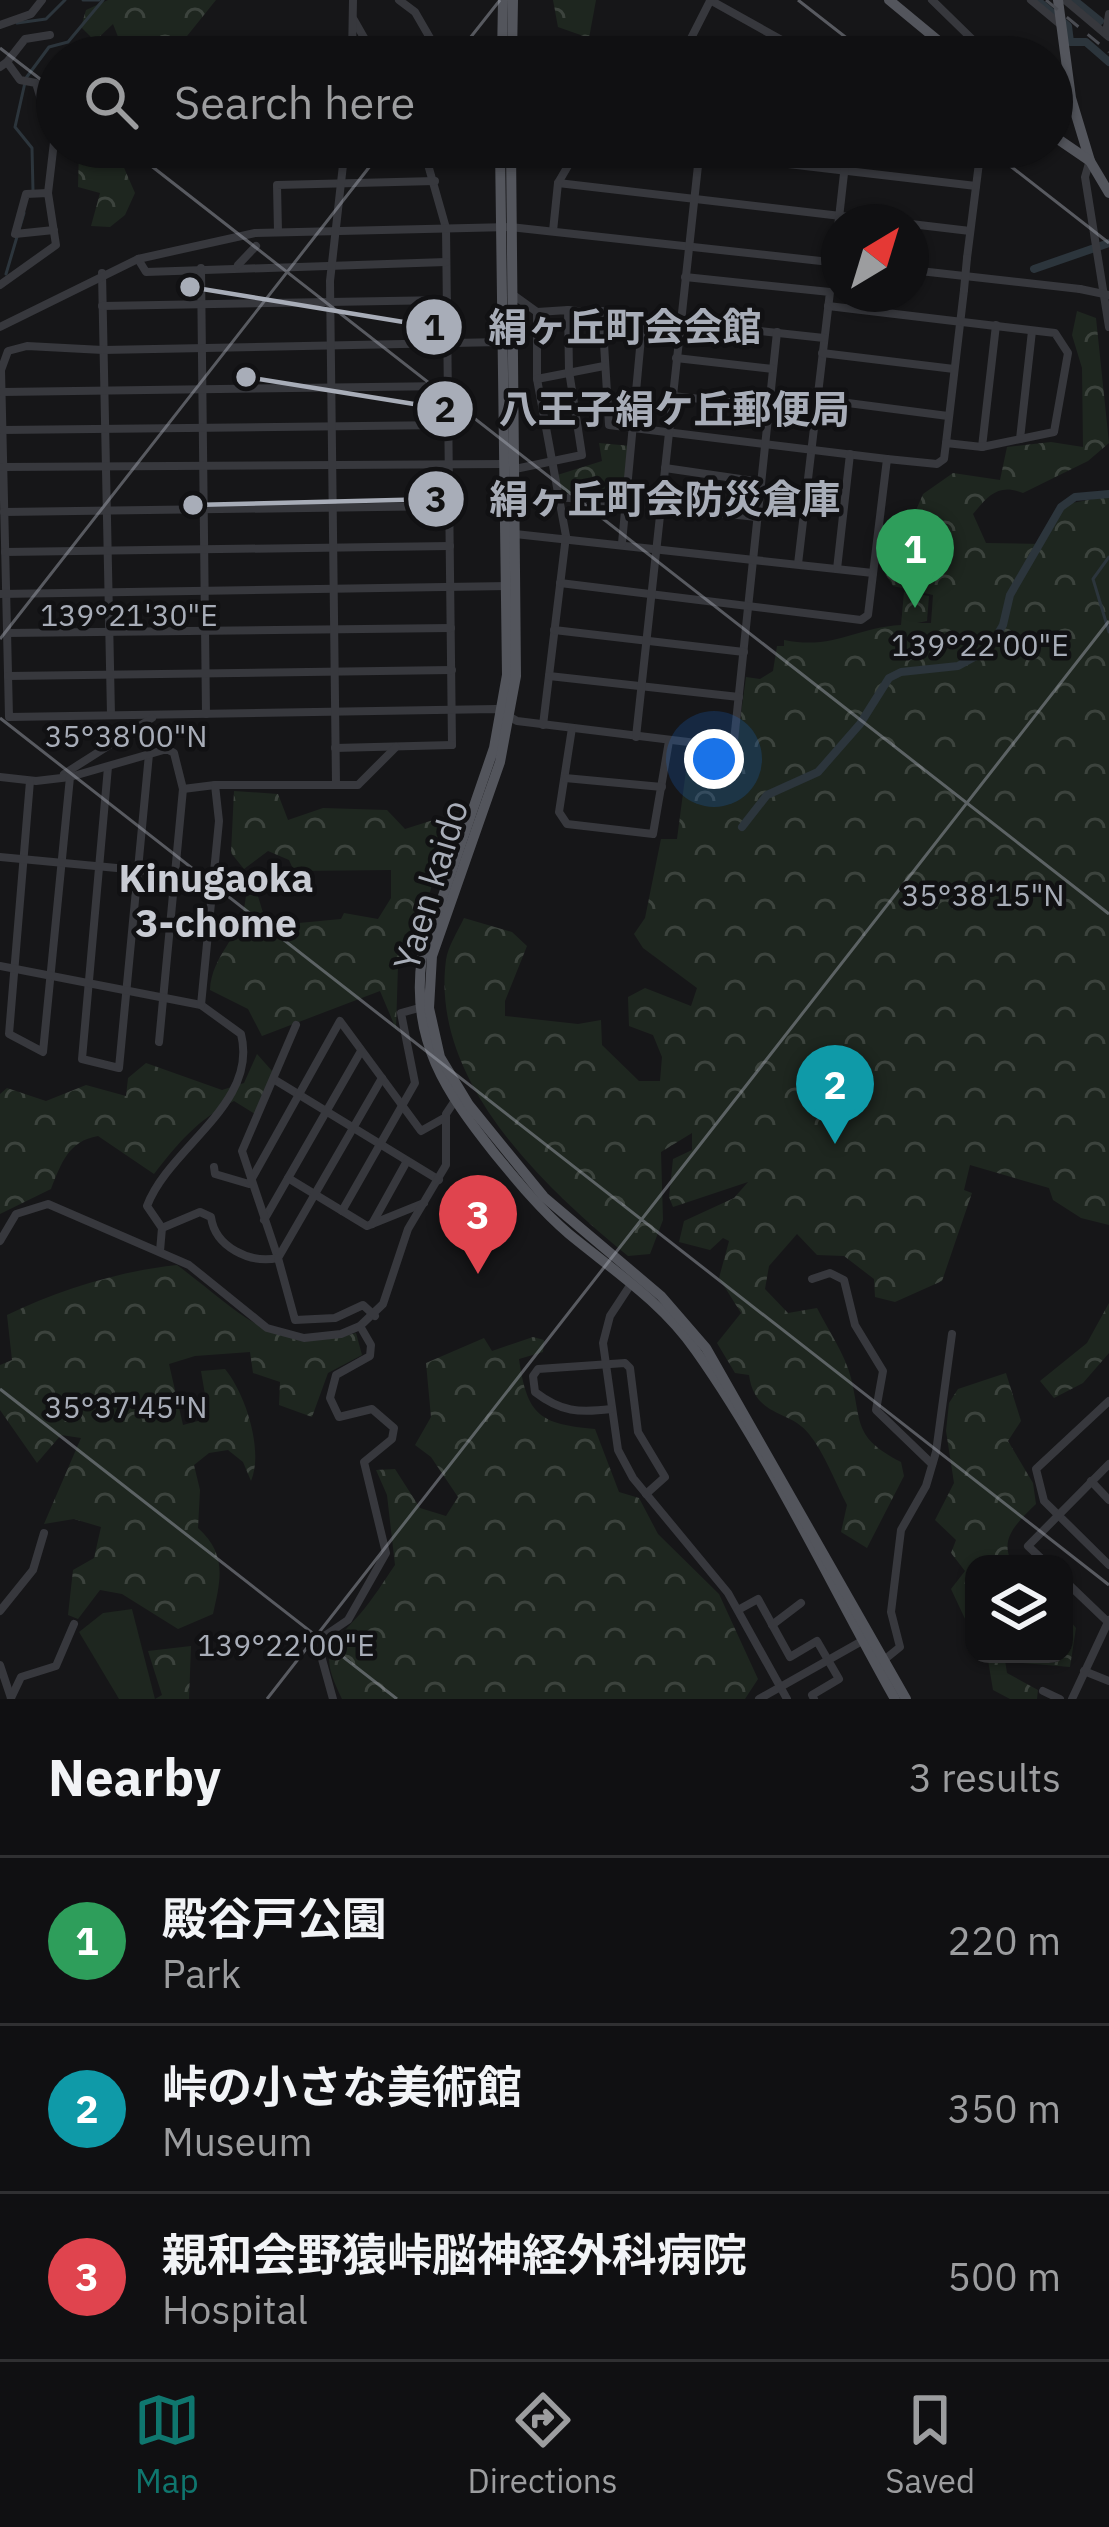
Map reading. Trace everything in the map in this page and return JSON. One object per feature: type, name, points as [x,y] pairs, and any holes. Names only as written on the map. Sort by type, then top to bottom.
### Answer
[{"type":"main road","points":[[502,36],[503,0]]},
{"type":"main road","points":[[512,36],[513,0]]},
{"type":"main road","points":[[889,0],[933,36]]},
{"type":"main road","points":[[1062,0],[1063,36]]},
{"type":"main road","points":[[1073,109],[1090,161]]},
{"type":"main road","points":[[1073,149],[1104,177],[1109,193]]},
{"type":"main road","name":"Yaen kaido","points":[[501,168],[511,294],[508,466],[514,534],[507,716],[429,971],[432,1031],[457,1097],[544,1197],[661,1296],[706,1348],[906,1699]]},
{"type":"main road","name":"Yaen kaido","points":[[509,168],[502,342],[511,586]]},
{"type":"main road","name":"Yaen kaido","points":[[507,716],[422,957],[419,1008],[430,1058],[545,1212],[632,1282],[674,1323],[705,1364],[895,1699]]},
{"type":"street","points":[[0,25],[31,14],[42,0]]},
{"type":"street","points":[[352,0],[353,36]]},
{"type":"street","points":[[399,0],[415,12],[429,36]]},
{"type":"street","points":[[692,36],[710,0],[774,36]]},
{"type":"street","points":[[932,0],[969,36]]},
{"type":"street","points":[[1031,0],[1061,25]]},
{"type":"street","points":[[1062,0],[1107,36]]},
{"type":"street","points":[[1107,36],[1109,14]]},
{"type":"street","points":[[353,19],[363,36]]},
{"type":"street","points":[[44,36],[50,35]]},
{"type":"street","points":[[36,37],[25,39],[3,65],[20,80],[36,83]]},
{"type":"street","points":[[1090,161],[1085,177],[1109,327]]},
{"type":"street","points":[[0,285],[54,249],[48,193],[51,168]]},
{"type":"street","points":[[336,784],[330,305],[342,168]]},
{"type":"street","points":[[430,168],[446,228],[452,745]]},
{"type":"street","points":[[553,231],[558,183],[567,168]]},
{"type":"street","points":[[636,736],[698,168]]},
{"type":"street","points":[[822,168],[976,186]]},
{"type":"street","points":[[840,204],[844,168]]},
{"type":"street","points":[[602,311],[606,420],[633,428],[937,464],[944,459],[978,168]]},
{"type":"street","points":[[278,232],[277,185],[435,181]]},
{"type":"street","points":[[558,183],[821,214]]},
{"type":"street","points":[[48,193],[24,196],[15,234],[54,230]]},
{"type":"street","points":[[929,226],[970,231]]},
{"type":"street","points":[[0,327],[138,259],[222,237],[278,232],[505,227],[821,260]]},
{"type":"street","points":[[237,266],[256,246]]},
{"type":"street","points":[[138,259],[146,272],[446,262]]},
{"type":"street","points":[[201,268],[206,714]]},
{"type":"street","points":[[929,272],[1109,295]]},
{"type":"street","points":[[102,273],[111,716]]},
{"type":"street","points":[[685,277],[821,291]]},
{"type":"street","points":[[511,294],[537,312],[602,311],[824,338]]},
{"type":"street","points":[[102,306],[447,300]]},
{"type":"street","points":[[3,467],[551,464],[582,455],[569,371],[568,310]]},
{"type":"street","points":[[537,312],[537,379],[566,536],[543,725]]},
{"type":"street","points":[[798,564],[827,312]]},
{"type":"street","points":[[878,312],[1055,333],[1068,353],[1054,432],[982,447],[946,443]]},
{"type":"street","points":[[622,543],[643,316]]},
{"type":"street","points":[[982,447],[996,326]]},
{"type":"street","points":[[1020,439],[1033,331]]},
{"type":"street","points":[[502,342],[103,350],[27,346],[8,351],[2,356],[1,404],[9,717],[452,710],[729,747],[739,697],[776,332]]},
{"type":"street","points":[[822,353],[954,369]]},
{"type":"street","points":[[676,358],[773,369]]},
{"type":"street","points":[[537,379],[604,366]]},
{"type":"street","points":[[2,392],[448,386]]},
{"type":"street","points":[[672,396],[769,406]]},
{"type":"street","points":[[817,399],[949,416]]},
{"type":"street","points":[[2,430],[448,425]]},
{"type":"street","points":[[837,569],[850,454]]},
{"type":"street","points":[[560,583],[861,620],[868,615],[887,459]]},
{"type":"street","points":[[664,468],[761,482]]},
{"type":"street","points":[[558,497],[626,503]]},
{"type":"street","points":[[4,512],[449,506]]},
{"type":"street","points":[[660,507],[758,517]]},
{"type":"street","points":[[514,534],[566,536],[873,573]]},
{"type":"street","points":[[5,552],[450,547]]},
{"type":"street","points":[[3,594],[511,586]]},
{"type":"street","points":[[7,633],[451,628]]},
{"type":"street","points":[[554,630],[744,652]]},
{"type":"street","points":[[8,676],[452,670]]},
{"type":"street","points":[[549,676],[739,697]]},
{"type":"street","points":[[57,778],[156,715]]},
{"type":"street","points":[[572,728],[561,822],[652,834],[669,741]]},
{"type":"street","points":[[335,748],[452,745]]},
{"type":"street","points":[[335,748],[452,745]]},
{"type":"street","points":[[183,788],[358,785],[396,747]]},
{"type":"street","points":[[0,777],[31,781],[70,777],[167,749],[174,753],[183,788],[159,1042]]},
{"type":"street","points":[[108,767],[82,1059],[119,1068],[149,754]]},
{"type":"street","points":[[31,781],[9,1034],[43,1052],[70,777]]},
{"type":"street","points":[[565,778],[662,787]]},
{"type":"street","points":[[200,1005],[219,821],[215,785]]},
{"type":"street","points":[[0,857],[212,878]]},
{"type":"street","points":[[0,966],[200,1005],[235,1025],[243,1040],[230,1100],[166,1171],[147,1206],[161,1228],[160,1251]]},
{"type":"street","points":[[342,1211],[416,1083],[401,1013],[419,1008]]},
{"type":"street","points":[[249,1184],[340,1021],[421,1131],[446,1117],[457,1097]]},
{"type":"street","points":[[296,1025],[242,1151],[249,1184],[278,1258],[295,1321],[335,1318],[363,1305],[375,1316]]},
{"type":"street","points":[[264,1222],[362,1050]]},
{"type":"street","points":[[161,1228],[200,1212],[211,1217],[214,1234],[228,1246],[265,1261],[278,1258],[382,1078]]},
{"type":"street","points":[[275,1080],[439,1180]]},
{"type":"street","points":[[0,1241],[16,1214],[39,1203],[160,1251],[208,1277],[267,1328],[304,1338],[360,1326],[375,1316],[388,1294],[403,1240],[439,1180],[450,1147],[446,1117]]},
{"type":"street","points":[[371,1225],[407,1161]]},
{"type":"street","points":[[214,1167],[215,1174],[249,1184]]},
{"type":"street","points":[[288,1178],[371,1225],[424,1203]]},
{"type":"street","points":[[812,1279],[830,1273],[844,1280],[855,1325],[883,1371],[876,1409],[932,1464]]},
{"type":"street","points":[[632,1282],[605,1329],[604,1366],[618,1450],[646,1494],[708,1564],[788,1699]]},
{"type":"street","points":[[333,1699],[317,1641],[348,1620],[386,1553],[364,1462],[392,1439],[394,1428],[372,1409],[339,1417],[330,1398],[336,1376],[370,1356],[360,1326]]},
{"type":"street","points":[[884,1660],[901,1647],[891,1612],[901,1530],[926,1486],[932,1464],[952,1334]]},
{"type":"street","points":[[610,1409],[574,1413],[535,1392],[533,1376],[538,1369],[625,1363],[630,1368],[638,1432],[664,1477],[646,1494]]},
{"type":"street","points":[[1109,1401],[1036,1469],[1044,1501],[1109,1564]]},
{"type":"street","points":[[1038,1555],[1028,1546],[1109,1464]]},
{"type":"street","points":[[1091,1481],[1109,1500]]},
{"type":"street","points":[[0,1611],[33,1570],[44,1533]]},
{"type":"street","points":[[1072,1699],[1109,1622],[1073,1588]]},
{"type":"street","points":[[737,1610],[758,1599],[790,1657],[818,1641],[839,1679],[812,1695],[814,1699]]},
{"type":"street","points":[[772,1625],[801,1604]]},
{"type":"street","points":[[11,1698],[22,1677],[56,1666],[74,1624]]},
{"type":"street","points":[[759,1699],[862,1641]]},
{"type":"street","points":[[0,1665],[11,1698]]},
{"type":"street","points":[[1084,1671],[1109,1681]]},
{"type":"street","points":[[1043,1691],[1060,1699]]},
{"type":"green space","points":[[108,0],[216,0],[187,36],[118,36],[113,24],[100,36],[90,36],[81,27],[86,10]]},
{"type":"green space","points":[[553,0],[596,0],[589,36],[558,27]]},
{"type":"green space","points":[[79,168],[124,168],[135,193],[125,215],[110,227],[91,226],[100,193],[78,187]]},
{"type":"green space","points":[[1077,311],[1096,318],[1109,443],[1088,461],[1023,493],[994,493],[973,514],[986,543],[1042,544],[1061,505],[1109,496],[1109,1225],[1081,1218],[1053,1200],[1049,1188],[970,1165],[964,1190],[972,1193],[942,1281],[895,1302],[875,1297],[874,1279],[844,1256],[817,1255],[797,1234],[769,1266],[765,1289],[788,1313],[817,1308],[848,1369],[862,1428],[874,1445],[901,1462],[904,1476],[867,1548],[841,1532],[847,1505],[809,1434],[758,1399],[749,1375],[735,1373],[717,1343],[741,1313],[719,1278],[729,1241],[723,1238],[710,1250],[679,1242],[684,1221],[734,1198],[748,1182],[673,1207],[669,1197],[673,1159],[692,1150],[692,1133],[661,1152],[663,1220],[650,1254],[628,1256],[529,1164],[474,1089],[456,1048],[446,1005],[446,960],[464,918],[512,932],[527,946],[505,1001],[505,1016],[578,1024],[601,1020],[602,1045],[639,1081],[660,1081],[662,1057],[653,1035],[629,1026],[628,997],[645,988],[691,1006],[697,988],[643,948],[634,934],[645,918],[661,839],[677,839],[689,748],[736,750],[746,677],[760,679],[773,671],[777,646],[784,646],[784,640],[817,642],[901,625],[904,592],[929,596],[927,621],[917,623],[931,623],[933,595],[893,586],[884,572],[892,519],[913,517],[923,494],[953,473],[1000,480],[1007,447],[1051,442],[1083,447],[1082,368],[1072,335]]},
{"type":"green space","points":[[599,443],[631,446],[626,503],[558,497],[554,476],[602,461]]},
{"type":"green space","points":[[234,791],[278,794],[288,820],[323,808],[387,810],[405,829],[452,814],[417,938],[398,965],[396,1029],[380,991],[262,1036],[248,1009],[210,990],[246,896],[257,893],[267,926],[341,919],[344,913],[378,919],[391,898],[391,870],[294,871],[289,860],[268,851],[244,869],[231,853]]},
{"type":"green space","points":[[257,1054],[273,1072],[255,1114],[234,1101],[221,1108],[190,1133],[154,1174],[98,1136],[88,1139],[67,1155],[51,1189],[0,1214],[0,1094],[7,1088],[46,1101],[86,1085],[126,1096],[128,1078],[146,1063],[222,1090],[244,1083]]},
{"type":"green space","points":[[177,1265],[259,1325],[301,1338],[356,1333],[362,1355],[328,1373],[312,1417],[279,1405],[280,1382],[253,1373],[250,1352],[195,1356],[169,1364],[183,1425],[209,1418],[201,1371],[225,1369],[245,1407],[254,1438],[251,1481],[243,1462],[228,1450],[209,1453],[194,1465],[200,1490],[198,1528],[218,1557],[213,1614],[178,1629],[122,1594],[100,1590],[78,1619],[68,1615],[73,1570],[94,1558],[101,1527],[74,1519],[44,1524],[81,1438],[61,1435],[37,1463],[0,1410],[0,1365],[12,1360],[7,1315],[90,1283]]},
{"type":"green space","points":[[1109,1303],[1109,1353],[1083,1383],[1054,1398],[1040,1381],[1087,1343]]},
{"type":"green space","points":[[533,1337],[544,1340],[543,1352],[519,1359],[532,1405],[549,1420],[595,1429],[619,1492],[639,1498],[658,1534],[719,1594],[758,1679],[745,1699],[342,1699],[330,1652],[395,1565],[387,1495],[376,1470],[395,1469],[420,1508],[446,1516],[458,1497],[431,1457],[415,1445],[431,1417],[426,1363],[484,1338],[492,1351]]},
{"type":"green space","points":[[1006,1373],[1021,1421],[1008,1441],[1033,1483],[1036,1504],[1009,1539],[1009,1555],[965,1555],[965,1571],[951,1553],[956,1540],[935,1520],[954,1483],[946,1431],[949,1403],[958,1389]]},
{"type":"green space","points":[[965,1571],[965,1619],[951,1589]]},
{"type":"green space","points":[[132,1609],[155,1699],[119,1699],[79,1632],[103,1613]]},
{"type":"green space","points":[[191,1646],[189,1699],[155,1699],[162,1695],[148,1651]]},
{"type":"green space","points":[[988,1663],[1005,1663],[1007,1673],[1038,1690],[1037,1699],[1010,1699],[993,1690]]},
{"type":"green space","points":[[1023,1663],[1071,1663],[1070,1667]]},
{"type":"waterway","points":[[17,23],[46,19],[65,0]]},
{"type":"waterway","points":[[83,0],[99,0]]},
{"type":"waterway","points":[[73,36],[103,0]]},
{"type":"waterway","points":[[1037,0],[1068,26],[1069,36]]},
{"type":"waterway","points":[[1074,0],[1100,21]]},
{"type":"waterway","points":[[1073,42],[1086,42],[1109,62]]},
{"type":"waterway","points":[[33,191],[32,148],[15,127],[26,78],[36,65]]},
{"type":"waterway","points":[[6,274],[24,213]]},
{"type":"waterway","points":[[1034,269],[1109,243]]},
{"type":"waterway","points":[[742,827],[767,795],[818,772],[860,724],[889,678],[901,672],[958,666],[989,649],[1003,625],[1010,595],[1061,507],[1075,497],[1109,494]]},
{"type":"waterway","points":[[1109,557],[1093,579],[1109,632]]},
{"type":"railway","points":[[1046,0],[1109,52]]},
{"type":"place","name":"絹ヶ丘町会会館","points":[[190,287]]},
{"type":"place","name":"八王子絹ケ丘郵便局","points":[[246,377]]},
{"type":"place","name":"絹ヶ丘町会防災倉庫","points":[[193,505]]},
{"type":"place","name":"殿谷戸公園","points":[[915,608]]},
{"type":"place","name":"峠の小さな美術館","points":[[835,1144]]},
{"type":"place","name":"親和会野猿峠脳神経外科病院","points":[[478,1274]]},
{"type":"district","name":"Kinugaoka 3-chome","points":[[216,900]]}]
